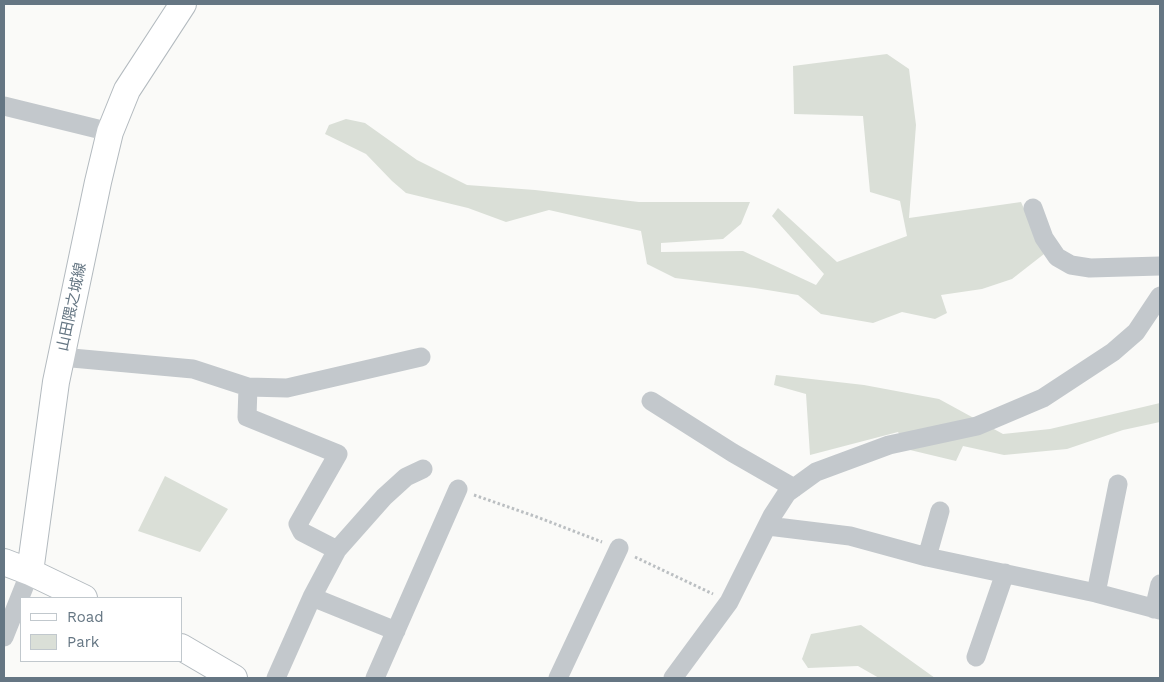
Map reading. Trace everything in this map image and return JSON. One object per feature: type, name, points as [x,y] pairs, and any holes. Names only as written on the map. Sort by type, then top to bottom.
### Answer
[{"type":"main road","name":"山田隈之城線","points":[[30,572],[56,382],[110,132],[127,90],[183,4]]},
{"type":"main road","points":[[4,562],[30,572],[82,597]]},
{"type":"main road","points":[[182,649],[234,678]]},
{"type":"street","points":[[4,106],[110,132]]},
{"type":"street","points":[[1032,208],[1044,238],[1057,257],[1071,265],[1090,268],[1160,266]]},
{"type":"street","points":[[673,678],[729,602],[772,516],[787,493],[816,472],[888,445],[977,426],[1043,398],[1113,352],[1136,332],[1160,296]]},
{"type":"street","points":[[62,357],[193,369],[248,387],[286,388],[421,357]]},
{"type":"street","points":[[248,387],[247,417],[338,454],[298,524],[302,532],[337,550]]},
{"type":"street","points":[[651,401],[733,453],[794,488]]},
{"type":"street","points":[[276,678],[312,596],[337,550],[384,497],[406,477],[423,469]]},
{"type":"street","points":[[1096,593],[1118,484]]},
{"type":"street","points":[[375,678],[458,489]]},
{"type":"street","points":[[927,557],[940,511]]},
{"type":"street","points":[[768,526],[850,536],[927,557],[1096,593],[1157,610],[1160,584]]},
{"type":"street","points":[[558,678],[619,548]]},
{"type":"street","points":[[4,637],[30,572]]},
{"type":"street","points":[[976,657],[1005,574]]},
{"type":"street","points":[[312,596],[396,631]]},
{"type":"path","points":[[458,489],[619,548],[666,573],[729,602]]},
{"type":"green space","points":[[887,54],[909,69],[916,125],[909,218],[1021,202],[1044,254],[1012,279],[982,289],[941,295],[947,313],[935,319],[902,312],[873,323],[821,314],[798,295],[675,278],[647,264],[641,231],[549,210],[506,222],[468,208],[406,193],[366,154],[325,134],[329,125],[346,119],[365,123],[417,160],[467,185],[535,190],[639,202],[750,202],[741,224],[723,239],[661,243],[661,252],[743,251],[816,285],[824,274],[772,216],[778,208],[837,262],[907,236],[900,201],[870,192],[863,116],[794,114],[793,66]]},
{"type":"green space","points":[[776,375],[864,385],[939,399],[1003,434],[1050,429],[1160,403],[1160,422],[1123,430],[1067,449],[1004,455],[963,446],[956,461],[910,450],[898,432],[810,455],[806,394],[774,385]]},
{"type":"green space","points":[[165,476],[228,509],[200,552],[138,531]]},
{"type":"green space","points":[[861,625],[935,678],[879,678],[858,666],[808,668],[802,659],[811,634]]}]
